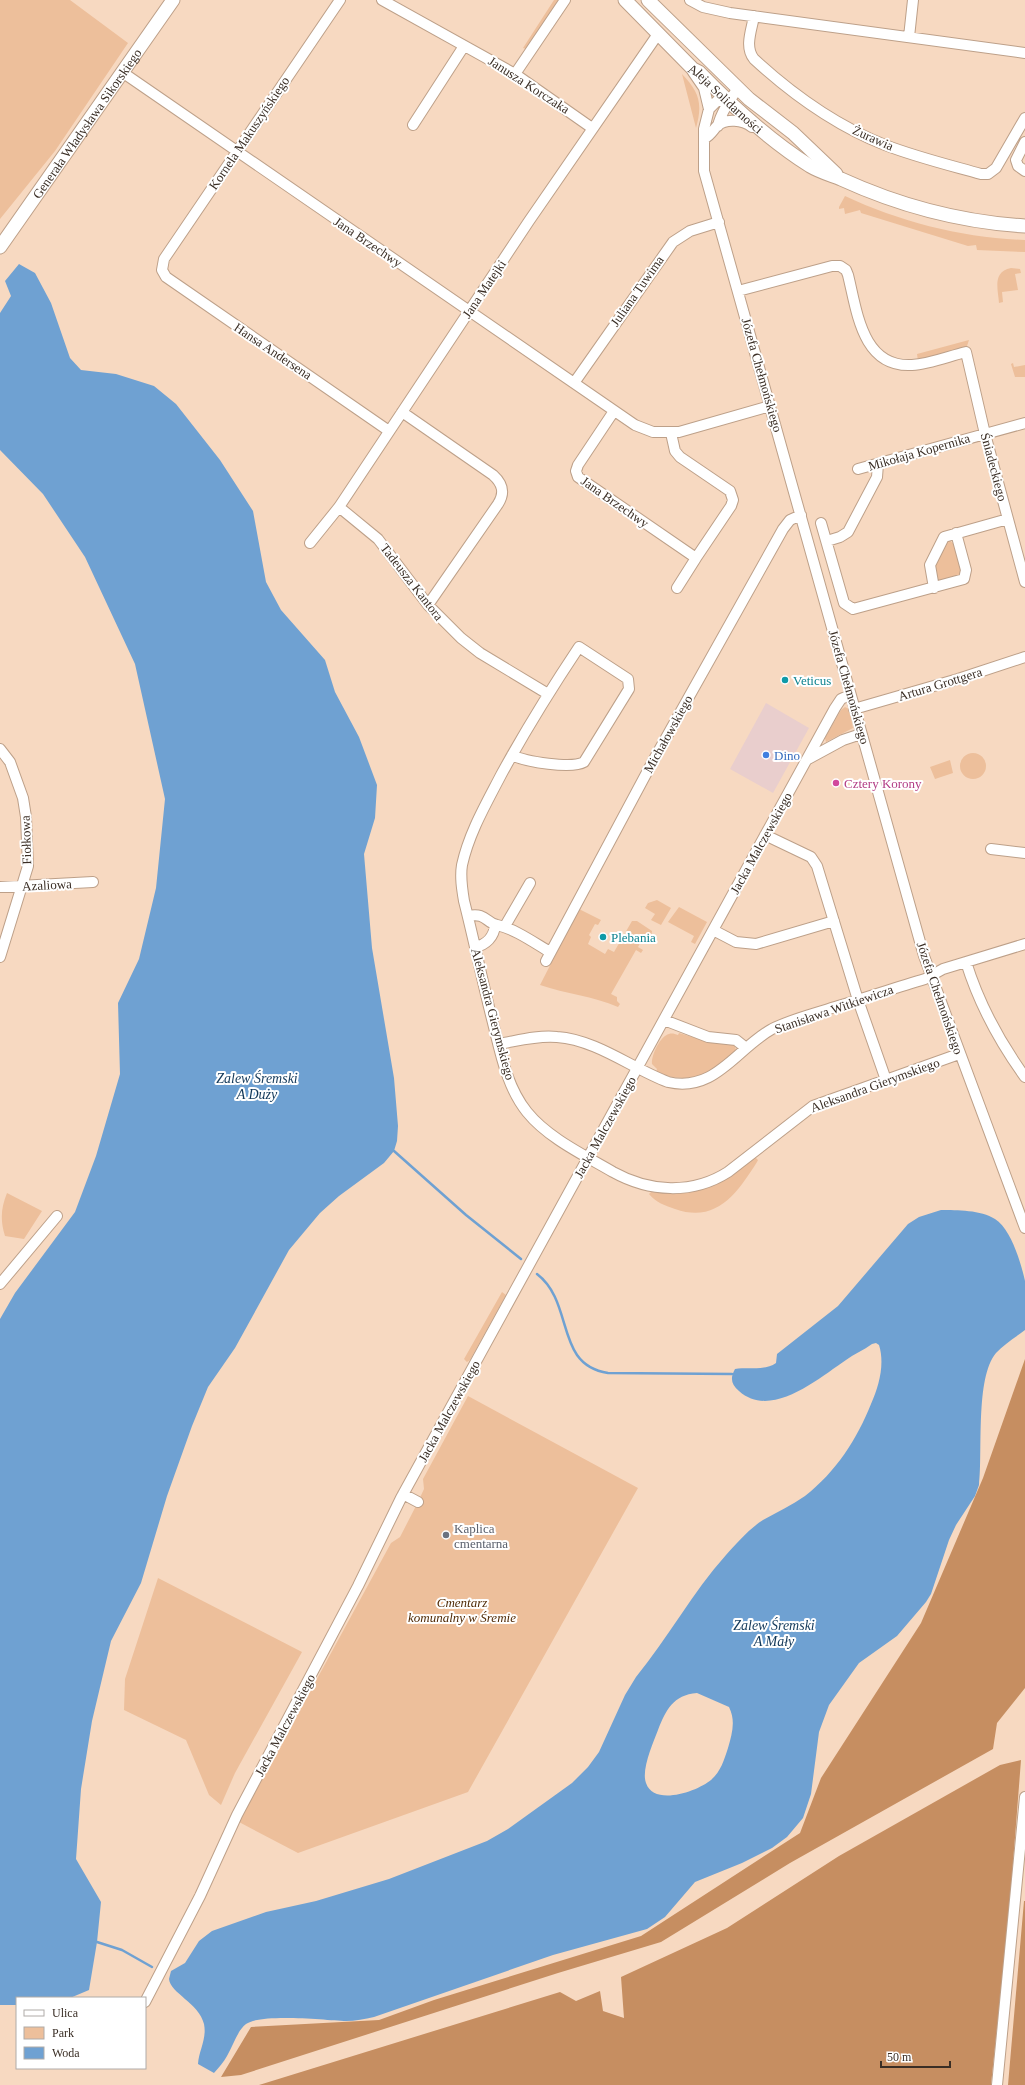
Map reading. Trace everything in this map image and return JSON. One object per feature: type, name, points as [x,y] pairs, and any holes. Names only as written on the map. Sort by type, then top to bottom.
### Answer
[{"type":"main road","name":"Generała Władysława Sikorskiego","points":[[0,247],[173,0]]},
{"type":"main road","name":"Aleja Solidarności","points":[[624,0],[692,69],[766,134],[812,167],[884,198],[924,210],[974,221],[1025,226]]},
{"type":"main road","name":"Aleja Solidarności","points":[[648,0],[738,89],[793,134],[840,179]]},
{"type":"street","name":"Kornela Makuszyńskiego","points":[[162,268],[164,259],[340,0]]},
{"type":"street","name":"Janusza Korczaka","points":[[382,0],[515,74],[592,128]]},
{"type":"street","points":[[515,74],[565,0]]},
{"type":"street","points":[[690,0],[702,7],[754,16],[1025,53]]},
{"type":"street","points":[[909,37],[913,0]]},
{"type":"street","name":"Żurawia","points":[[754,16],[749,47],[750,53],[754,59],[812,105],[847,127],[885,145],[927,159],[981,174],[988,174],[996,168],[1025,118]]},
{"type":"street","name":"Jana Matejki","points":[[310,543],[339,507],[592,128],[658,34]]},
{"type":"street","points":[[413,125],[464,46]]},
{"type":"street","name":"Józefa Chełmońskiego","points":[[692,69],[704,88],[709,109],[704,132],[704,171],[850,696],[930,975],[1025,1228]]},
{"type":"street","name":"Jana Brzechwy","points":[[122,72],[614,411],[646,430],[671,433],[770,406]]},
{"type":"street","points":[[705,138],[718,126],[727,108],[728,100],[738,89]]},
{"type":"street","points":[[709,109],[717,101],[728,100]]},
{"type":"street","points":[[718,126],[732,121],[741,122],[766,134]]},
{"type":"street","points":[[1025,142],[1016,160],[1017,164],[1025,171]]},
{"type":"street","name":"Juliana Tuwima","points":[[574,383],[673,242],[690,231],[719,222]]},
{"type":"street","name":"Śniadeckiego","points":[[738,291],[832,266],[840,266],[847,273],[864,337],[870,347],[879,355],[893,362],[912,365],[966,352],[985,434],[1025,582]]},
{"type":"street","name":"Hansa Andersena","points":[[162,268],[166,277],[389,431]]},
{"type":"street","name":"Jana Brzechwy","points":[[614,411],[578,465],[576,471],[578,477],[696,558]]},
{"type":"street","points":[[402,412],[493,475],[500,482],[503,491],[498,504],[428,605]]},
{"type":"street","name":"Mikołaja Kopernika","points":[[858,469],[1025,423]]},
{"type":"street","points":[[671,433],[675,451],[680,457],[730,491],[733,500],[731,506],[677,588]]},
{"type":"street","points":[[827,541],[843,536],[848,532],[877,476],[878,464]]},
{"type":"street","name":"Tadeusza Kantora","points":[[339,507],[380,542],[428,605],[443,622],[480,653],[548,694]]},
{"type":"street","name":"Michałowskiego","points":[[546,961],[657,754],[783,530],[790,520],[800,516]]},
{"type":"street","points":[[934,588],[930,570],[930,562],[942,539],[956,533],[1008,519]]},
{"type":"street","points":[[821,523],[843,600],[850,608],[858,608],[959,582],[965,578],[966,570],[956,533]]},
{"type":"street","name":"Aleksandra Gierymskiego","points":[[512,756],[531,762],[581,764],[586,760],[624,698],[630,686],[626,677],[579,647],[548,694],[512,756],[478,820],[464,857],[461,883],[498,1044],[511,1085],[527,1112],[549,1132],[624,1178],[646,1186],[670,1188],[698,1185],[714,1180],[728,1172],[813,1106],[959,1054]]},
{"type":"street","name":"Artura Grottgera","points":[[854,709],[958,679],[1025,657]]},
{"type":"street","name":"Jacka Malczewskiego","points":[[146,2000],[200,1896],[237,1815],[355,1593],[385,1528],[403,1494],[806,760],[838,704],[844,698],[850,696]]},
{"type":"street","points":[[806,760],[844,740],[861,734]]},
{"type":"street","name":"Fiołkowa","points":[[0,749],[10,762],[23,798],[26,817],[28,866],[0,957]]},
{"type":"street","points":[[765,835],[813,860],[819,871],[858,1000],[886,1080]]},
{"type":"street","points":[[991,849],[1025,853]]},
{"type":"street","name":"Azaliowa","points":[[0,887],[93,882]]},
{"type":"street","points":[[475,947],[483,945],[489,940],[530,883]]},
{"type":"street","points":[[468,916],[480,916],[550,952]]},
{"type":"street","points":[[713,930],[736,942],[756,944],[834,921]]},
{"type":"street","name":"Stanisława Witkiewicza","points":[[498,1044],[541,1037],[564,1037],[586,1043],[668,1082],[681,1084],[695,1083],[713,1076],[746,1048],[765,1034],[782,1025],[925,979],[938,970],[1025,944]]},
{"type":"street","points":[[966,962],[984,1010],[1002,1043],[1025,1077]]},
{"type":"street","points":[[664,1020],[680,1028],[714,1039],[736,1040],[746,1048]]},
{"type":"street","points":[[0,1284],[57,1216]]},
{"type":"street","points":[[403,1494],[418,1502]]},
{"type":"street","points":[[997,2085],[1025,1797]]},
{"type":"shaded area","points":[[766,703],[809,728],[773,793],[730,769]]},
{"type":"shaded area","points":[[1025,1359],[1025,1688],[997,1723],[993,1749],[790,1863],[661,1942],[558,1973],[241,2075],[221,2077],[251,2027],[379,2020],[434,2000],[641,1936],[800,1833],[821,1778],[921,1623],[983,1478]]},
{"type":"shaded area","points":[[1021,1760],[1009,1915],[991,2085],[259,2085],[560,1992],[576,2001],[600,1991],[603,2011],[624,2018],[621,1977],[727,1928],[839,1856],[1000,1765]]},
{"type":"shaded area","points":[[1024,1901],[1025,2085],[1008,2085]]},
{"type":"green space","points":[[0,0],[70,0],[128,43],[55,151],[0,219]]},
{"type":"green space","points":[[554,0],[559,0],[526,49],[523,48]]},
{"type":"green space","points":[[682,74],[696,92],[698,98],[699,112],[696,128]]},
{"type":"green space","points":[[845,196],[888,214],[933,227],[979,236],[1025,240],[1025,252],[977,250],[976,245],[968,246],[861,213],[860,210],[845,214],[844,208],[839,209],[839,207]]},
{"type":"green space","points":[[1011,268],[1020,269],[1021,273],[1015,274],[1018,290],[1002,292],[1003,302],[999,303],[997,287],[999,277],[1005,270]]},
{"type":"green space","points":[[969,340],[967,346],[964,348],[918,361],[917,354]]},
{"type":"green space","points":[[1013,363],[1014,367],[1025,365],[1025,377],[1015,377],[1011,364]]},
{"type":"green space","points":[[949,540],[954,544],[962,570],[960,576],[939,582],[935,565],[936,559],[941,548]]},
{"type":"green space","points":[[845,707],[849,709],[853,728],[826,742],[825,738],[841,710]]},
{"type":"green space","points":[[973,753],[982,757],[986,766],[982,775],[973,779],[964,775],[960,766],[964,757]]},
{"type":"green space","points":[[950,760],[953,773],[935,779],[930,767]]},
{"type":"green space","points":[[657,900],[671,908],[661,925],[651,920],[655,914],[645,908],[648,903]]},
{"type":"green space","points":[[679,907],[707,922],[695,944],[691,942],[694,936],[668,922]]},
{"type":"green space","points":[[579,909],[601,920],[598,925],[595,924],[589,935],[591,937],[588,944],[605,954],[608,949],[614,952],[632,921],[637,921],[652,931],[651,937],[645,934],[638,947],[643,950],[641,953],[636,950],[611,994],[617,997],[617,1001],[620,1004],[618,1007],[599,1000],[540,985]]},
{"type":"green space","points":[[679,1033],[712,1043],[734,1044],[736,1050],[729,1059],[720,1066],[700,1076],[678,1078],[656,1072],[657,1069],[652,1064],[652,1060],[659,1042],[662,1038],[669,1034],[678,1035]]},
{"type":"green space","points":[[755,1157],[758,1160],[742,1184],[734,1194],[714,1209],[690,1213],[664,1205],[649,1194],[651,1192],[671,1193],[691,1191],[711,1186],[728,1177]]},
{"type":"green space","points":[[7,1193],[42,1211],[24,1239],[5,1236],[2,1225],[2,1214],[3,1204]]},
{"type":"green space","points":[[502,1292],[506,1295],[470,1360],[467,1362],[464,1359]]},
{"type":"green space","name":"Cmentarz komunalny w Śremie","points":[[468,1396],[638,1488],[468,1792],[298,1853],[239,1822],[391,1543],[400,1537],[424,1489],[423,1479]]},
{"type":"green space","points":[[158,1578],[302,1652],[235,1773],[221,1805],[209,1795],[186,1740],[124,1710],[125,1679]]},
{"type":"water","name":"Zalew Śremski A Duży","points":[[19,264],[35,273],[51,303],[70,358],[81,370],[116,374],[154,386],[176,404],[220,460],[253,511],[266,582],[281,610],[325,660],[335,692],[359,737],[377,785],[375,818],[364,854],[372,948],[394,1078],[398,1126],[397,1141],[394,1151],[384,1163],[339,1196],[320,1213],[289,1250],[235,1348],[208,1387],[192,1426],[167,1496],[141,1583],[111,1641],[92,1721],[81,1789],[76,1859],[101,1902],[97,1942],[89,1990],[72,1997],[16,1997],[16,2005],[0,2005],[0,1319],[15,1293],[75,1212],[96,1156],[120,1074],[118,1003],[139,959],[156,888],[165,799],[135,664],[85,557],[43,494],[0,450],[0,313],[11,296],[5,281]]},
{"type":"water","name":"Zalew Śremski A Mały","points":[[941,1210],[961,1210],[989,1216],[1001,1224],[1006,1230],[1014,1247],[1025,1281],[1025,1330],[999,1350],[989,1364],[982,1397],[979,1485],[975,1496],[956,1525],[949,1540],[931,1594],[897,1636],[859,1663],[829,1705],[819,1732],[811,1794],[803,1818],[787,1837],[772,1848],[742,1863],[695,1882],[665,1917],[647,1929],[553,1955],[374,2017],[349,2021],[279,2018],[254,2021],[243,2027],[235,2039],[226,2058],[214,2073],[198,2064],[204,2040],[204,2024],[197,2010],[174,1989],[169,1979],[171,1971],[185,1963],[199,1941],[212,1931],[266,1912],[316,1901],[389,1879],[487,1841],[508,1829],[572,1783],[588,1767],[599,1752],[625,1695],[636,1677],[714,1570],[743,1536],[763,1520],[805,1496],[836,1466],[859,1430],[874,1397],[879,1382],[881,1352],[879,1345],[876,1343],[872,1344],[822,1377],[794,1393],[780,1399],[765,1401],[752,1399],[736,1388],[732,1381],[732,1375],[735,1369],[762,1368],[776,1363],[777,1354],[838,1306],[908,1224],[919,1217]],"holes":[[[697,1693],[729,1707],[733,1722],[732,1733],[724,1761],[714,1777],[705,1784],[677,1795],[658,1794],[651,1790],[646,1783],[645,1778],[646,1764],[661,1723],[668,1710],[676,1700],[689,1694]]]},
{"type":"waterway","points":[[394,1151],[466,1215],[521,1259]]},
{"type":"waterway","points":[[537,1274],[549,1286],[557,1301],[572,1346],[579,1358],[591,1368],[608,1373],[732,1374]]},
{"type":"waterway","points":[[97,1942],[122,1950],[152,1967]]},
{"type":"place","name":"Veticus","points":[[785,680]]},
{"type":"place","name":"Dino","points":[[766,755]]},
{"type":"place","name":"Cztery Korony","points":[[836,783]]},
{"type":"place","name":"Plebania","points":[[603,937]]},
{"type":"place","name":"Kaplica cmentarna","points":[[446,1535]]}]
